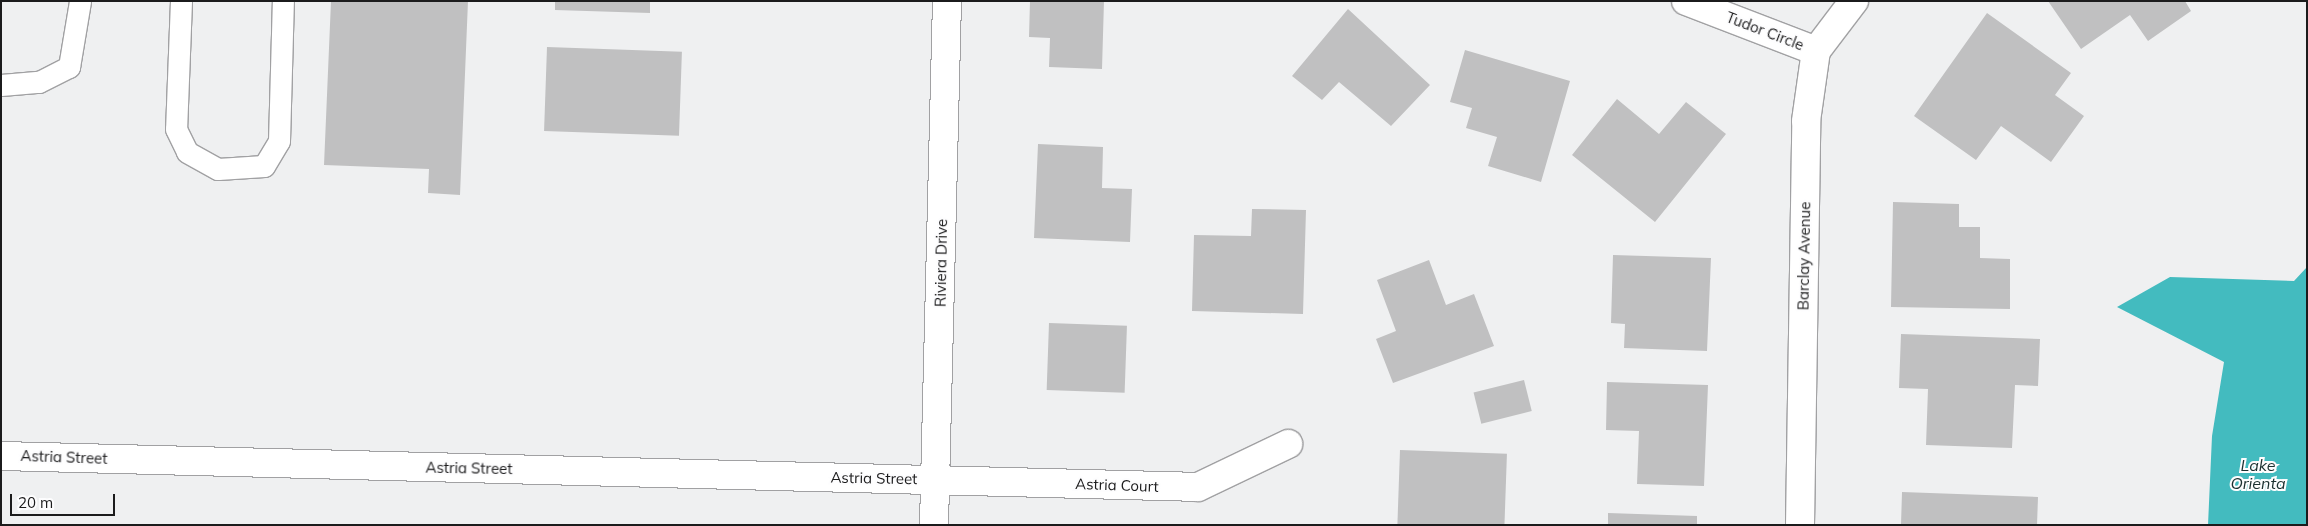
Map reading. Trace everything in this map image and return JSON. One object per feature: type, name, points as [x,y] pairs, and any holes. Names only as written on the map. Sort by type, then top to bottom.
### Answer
[{"type":"street","name":"Riviera Drive","points":[[934,525],[947,1]]},
{"type":"street","name":"Tudor Circle","points":[[1686,1],[1816,50]]},
{"type":"street","name":"Barclay Avenue","points":[[1800,525],[1806,121],[1816,50],[1854,1]]},
{"type":"street","name":"Astria Court","points":[[936,480],[1198,487],[1288,444]]},
{"type":"street","name":"Astria Street","points":[[1,456],[936,480]]},
{"type":"lane","points":[[1,85],[39,82],[69,67],[80,1]]},
{"type":"lane","points":[[181,1],[176,129],[187,152],[218,169],[264,166],[279,140],[283,1]]},
{"type":"water","name":"Lake Orienta","points":[[2307,267],[2307,525],[2208,525],[2212,436],[2224,362],[2117,307],[2170,277],[2294,281]]},
{"type":"building","points":[[331,1],[468,1],[460,195],[428,193],[429,169],[324,165]]},
{"type":"building","points":[[555,1],[650,1],[650,13],[555,10]]},
{"type":"building","points":[[1030,1],[1104,1],[1102,69],[1049,67],[1050,38],[1029,37]]},
{"type":"building","points":[[2048,1],[2185,1],[2191,11],[2148,41],[2130,15],[2081,49]]},
{"type":"building","points":[[1348,9],[1430,85],[1391,126],[1339,82],[1322,100],[1292,76]]},
{"type":"building","points":[[1987,13],[2071,73],[2055,95],[2084,116],[2051,162],[2001,126],[1976,160],[1914,116]]},
{"type":"building","points":[[547,47],[682,52],[679,136],[544,131]]},
{"type":"building","points":[[1465,50],[1570,81],[1541,182],[1488,166],[1497,137],[1466,128],[1472,108],[1450,102]]},
{"type":"building","points":[[1617,99],[1659,134],[1686,102],[1726,134],[1655,222],[1572,155]]},
{"type":"building","points":[[1038,144],[1103,147],[1102,188],[1132,189],[1130,242],[1034,238]]},
{"type":"building","points":[[1893,202],[1959,204],[1959,227],[1980,227],[1980,258],[2010,259],[2010,309],[1891,307]]},
{"type":"building","points":[[1252,209],[1306,210],[1303,314],[1192,311],[1194,235],[1251,236]]},
{"type":"building","points":[[1613,255],[1711,258],[1707,351],[1624,348],[1625,324],[1611,323]]},
{"type":"building","points":[[1429,260],[1446,305],[1474,294],[1494,346],[1393,383],[1376,339],[1396,331],[1377,280]]},
{"type":"building","points":[[1049,323],[1127,326],[1125,393],[1047,390]]},
{"type":"building","points":[[1901,334],[2040,339],[2038,386],[2015,385],[2012,448],[1926,445],[1928,389],[1899,388]]},
{"type":"building","points":[[1524,380],[1532,411],[1481,424],[1474,393]]},
{"type":"building","points":[[1607,382],[1708,385],[1704,486],[1637,484],[1639,431],[1606,430]]},
{"type":"building","points":[[1400,450],[1507,454],[1504,525],[1397,525]]},
{"type":"building","points":[[1902,492],[2038,497],[2037,525],[1901,525]]},
{"type":"building","points":[[1608,513],[1697,516],[1697,525],[1608,525]]}]
